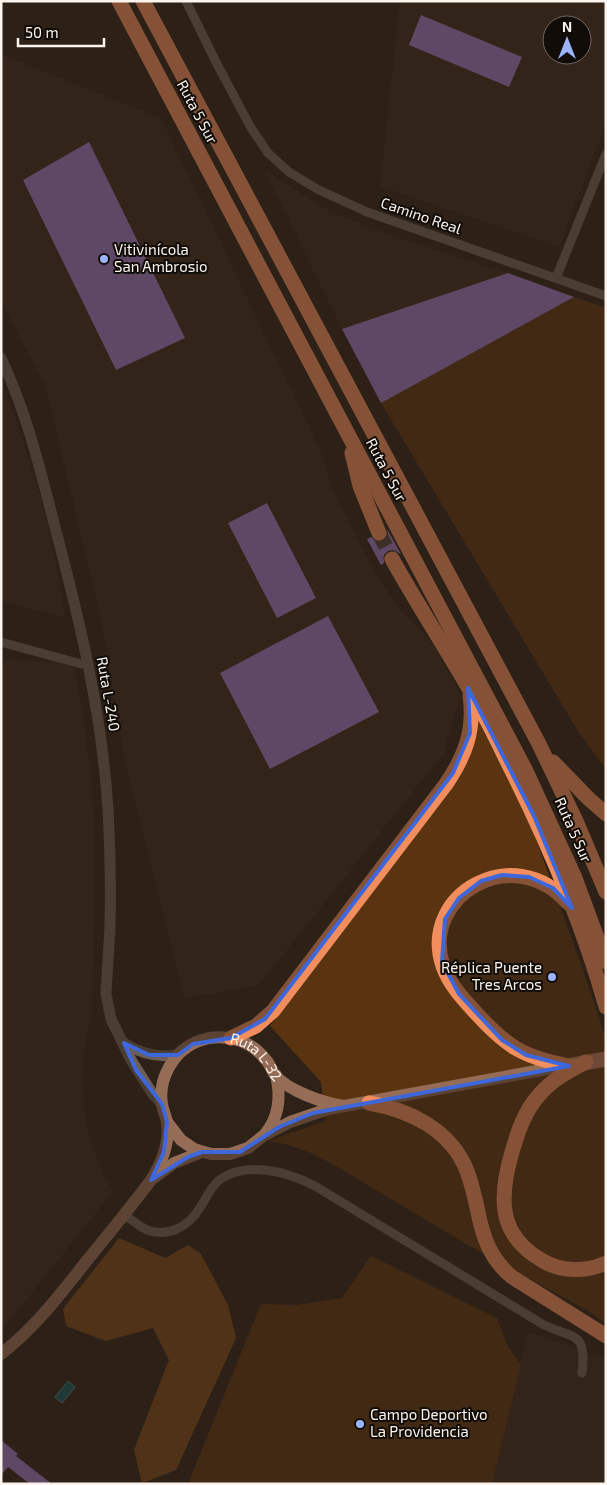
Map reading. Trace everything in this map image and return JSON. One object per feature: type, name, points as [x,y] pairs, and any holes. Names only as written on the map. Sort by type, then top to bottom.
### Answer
[{"type":"highway","name":"Ruta 5 Sur","points":[[119,1],[529,777],[572,870],[606,962]]},
{"type":"highway","name":"Ruta 5 Sur","points":[[143,1],[538,742],[580,830],[606,892]]},
{"type":"highway","points":[[348,437],[360,486],[379,533]]},
{"type":"highway","points":[[392,558],[406,585],[443,643],[487,722],[534,816],[586,945],[606,1007]]},
{"type":"highway","points":[[231,1038],[256,1026],[273,1011],[446,784],[461,760],[470,733],[472,716],[468,688]]},
{"type":"highway","points":[[538,742],[566,777],[606,814]]},
{"type":"highway","points":[[569,1066],[526,1054],[513,1048],[496,1035],[452,984],[442,962],[440,942],[441,930],[445,919],[458,898],[476,885],[496,876],[517,875],[534,878],[553,888],[572,908]]},
{"type":"highway","points":[[598,1060],[554,1080],[528,1110],[519,1131],[508,1168],[504,1183],[503,1201],[508,1223],[517,1238],[529,1251],[540,1259],[553,1266],[572,1269],[593,1268],[606,1263]]},
{"type":"highway","points":[[369,1103],[406,1113],[426,1123],[441,1134],[457,1152],[467,1170],[484,1238],[500,1266],[512,1277],[606,1336]]},
{"type":"main road","name":"Ruta L-32","points":[[1,1354],[14,1344],[40,1317],[151,1180],[164,1152],[167,1122],[162,1104],[164,1078],[178,1055],[185,1049],[202,1040],[221,1037],[231,1038],[247,1044],[261,1054],[276,1075],[290,1086],[312,1098],[344,1106]]},
{"type":"main road","name":"Ruta L-32","points":[[151,1180],[174,1163],[202,1152],[221,1155],[240,1152],[263,1136],[301,1118],[344,1106],[369,1103],[598,1060]]},
{"type":"main road","points":[[263,1136],[274,1121],[279,1103],[276,1075]]},
{"type":"main road","points":[[167,1122],[181,1140],[202,1152]]},
{"type":"street","name":"Camino Real","points":[[186,1],[250,126],[278,164],[288,172],[317,189],[367,212],[606,296]]},
{"type":"street","points":[[556,278],[606,154]]},
{"type":"street","name":"Ruta L-240","points":[[1,358],[21,405],[38,458],[89,666],[102,746],[108,807],[110,894],[106,994],[112,1019],[136,1070],[162,1104]]},
{"type":"street","points":[[1,642],[89,666]]},
{"type":"street","points":[[124,1043],[140,1052],[148,1054],[178,1055]]},
{"type":"street","points":[[125,1214],[146,1230],[169,1232],[191,1220],[214,1185],[230,1175],[244,1170],[258,1170],[298,1179],[315,1186],[544,1325],[574,1336],[580,1342],[583,1350],[582,1373]]},
{"type":"highlighted area","points":[[468,688],[534,816],[572,908],[553,888],[529,877],[502,875],[481,881],[459,898],[445,919],[442,962],[459,994],[502,1040],[526,1055],[569,1066],[313,1113],[279,1127],[240,1152],[202,1152],[188,1157],[151,1180],[164,1152],[167,1122],[162,1104],[136,1070],[124,1043],[149,1055],[178,1055],[193,1044],[231,1038],[265,1019],[453,773],[470,733]]},
{"type":"shaded area","points":[[400,1],[606,1],[606,123],[559,247],[380,186]]},
{"type":"shaded area","points":[[1,54],[161,118],[323,457],[332,489],[362,548],[397,606],[434,645],[461,696],[443,754],[258,986],[185,998],[127,770],[101,618],[45,384],[1,301]]},
{"type":"shaded area","points":[[265,171],[329,211],[388,234],[508,273],[342,329]]},
{"type":"shaded area","points":[[574,297],[606,308],[606,769],[578,731],[381,403]]},
{"type":"shaded area","points":[[1,380],[42,502],[66,618],[1,601]]},
{"type":"shaded area","points":[[1,659],[73,663],[90,767],[95,840],[92,1012],[84,1049],[82,1086],[90,1141],[113,1191],[1,1331]]},
{"type":"shaded area","points":[[477,715],[532,828],[606,1039],[606,1324],[592,1313],[468,1245],[336,1166],[311,1153],[289,1145],[268,1141],[326,1121],[321,1082],[270,1026],[451,787],[473,745]]},
{"type":"shaded area","points":[[119,1238],[165,1258],[188,1245],[201,1254],[228,1305],[236,1338],[176,1470],[142,1483],[134,1450],[169,1360],[153,1328],[106,1341],[66,1326],[63,1309]]},
{"type":"shaded area","name":"Campo Deportivo La Providencia","points":[[371,1256],[497,1318],[508,1347],[521,1364],[492,1484],[188,1484],[261,1304],[297,1305],[342,1298]]},
{"type":"shaded area","points":[[528,1332],[599,1356],[606,1361],[606,1484],[492,1484]]},
{"type":"water","points":[[68,1381],[75,1387],[62,1403],[55,1397]]},
{"type":"building","points":[[421,15],[522,57],[509,87],[409,45]]},
{"type":"building","name":"Vitivinícola San Ambrosio","points":[[89,142],[185,338],[116,370],[23,180]]},
{"type":"building","points":[[508,273],[574,297],[381,403],[342,329]]},
{"type":"building","points":[[267,503],[316,598],[277,618],[228,523]]},
{"type":"building","points":[[387,529],[401,554],[393,550],[388,551],[384,555],[384,563],[381,565],[367,539],[371,537],[377,542],[383,541],[388,535]]},
{"type":"building","points":[[328,616],[379,712],[270,769],[220,673]]},
{"type":"building","points":[[1,1440],[18,1454],[16,1456],[52,1484],[30,1484],[8,1467],[1,1475]]},
{"type":"tunnel","points":[[379,533],[392,559]]},
{"type":"place","name":"Vitivinícola San Ambrosio","points":[[104,259]]},
{"type":"place","name":"Réplica Puente Tres Arcos","points":[[552,977]]},
{"type":"place","name":"Campo Deportivo La Providencia","points":[[360,1424]]}]
